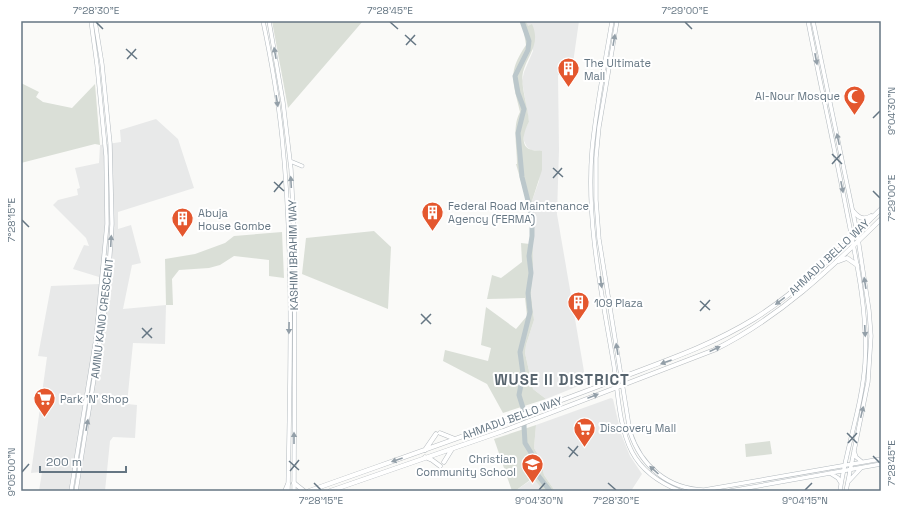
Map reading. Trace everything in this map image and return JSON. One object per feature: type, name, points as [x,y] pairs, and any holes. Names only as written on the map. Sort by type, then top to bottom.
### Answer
[{"type":"main road","name":"AMINU KANO CRESCENT","points":[[71,491],[96,338],[107,224],[106,156],[100,90],[91,21]]},
{"type":"main road","name":"AMINU KANO CRESCENT","points":[[76,491],[107,298],[112,224],[110,143],[102,64],[95,21]]},
{"type":"main road","name":"KASHIM IBRAHIM WAY","points":[[263,21],[281,130],[287,207],[290,323],[288,484]]},
{"type":"main road","name":"KASHIM IBRAHIM WAY","points":[[269,21],[283,102],[290,161],[295,252],[294,491]]},
{"type":"main road","points":[[612,21],[592,150],[591,199],[595,244],[624,430],[633,453],[643,468],[655,478],[680,491]]},
{"type":"main road","points":[[618,21],[599,127],[596,158],[596,200],[599,239],[621,377],[630,432],[636,448],[652,469],[665,479],[677,485],[696,490],[712,490],[881,458]]},
{"type":"main road","points":[[808,21],[852,237],[864,312],[865,364],[859,401],[844,465],[840,491]]},
{"type":"main road","points":[[814,21],[857,232],[869,310],[871,336],[868,382],[850,464],[846,491]]},
{"type":"main road","points":[[290,161],[302,166]]},
{"type":"main road","points":[[853,211],[859,217],[864,219],[879,210]]},
{"type":"main road","name":"AHMADU BELLO WAY","points":[[309,491],[555,403],[621,377],[692,352],[725,337],[756,318],[814,274],[879,210]]},
{"type":"main road","name":"AHMADU BELLO WAY","points":[[330,491],[502,431],[623,386],[693,359],[744,334],[778,311],[835,263],[881,218]]},
{"type":"main road","points":[[835,263],[847,258],[857,265]]},
{"type":"main road","points":[[425,450],[438,433],[455,439]]},
{"type":"main road","points":[[444,462],[453,448]]},
{"type":"main road","points":[[853,450],[856,457],[862,462]]},
{"type":"main road","points":[[833,468],[846,456]]},
{"type":"main road","points":[[425,457],[440,466]]},
{"type":"main road","points":[[730,491],[881,464]]},
{"type":"main road","points":[[847,483],[862,468]]},
{"type":"main road","points":[[829,473],[835,476],[841,483]]},
{"type":"main road","points":[[294,483],[304,491]]},
{"type":"main road","points":[[287,491],[288,484]]},
{"type":"shaded area","points":[[272,21],[363,21],[288,108]]},
{"type":"shaded area","points":[[522,21],[526,21],[528,26],[532,24],[535,37],[533,49],[525,66],[522,77],[529,122],[524,133],[524,142],[528,148],[542,151],[542,170],[532,201],[533,265],[531,294],[534,320],[525,353],[533,389],[546,399],[503,413],[487,384],[443,361],[445,350],[488,361],[491,348],[481,345],[486,307],[516,329],[527,316],[525,298],[487,299],[492,275],[501,278],[522,262],[521,243],[530,244],[531,217],[516,164],[516,124],[520,112],[513,77],[516,63],[526,45]]},
{"type":"shaded area","points":[[526,21],[579,21],[571,77],[558,75],[559,150],[557,214],[586,383],[546,399],[533,389],[525,353],[534,320],[531,294],[533,265],[532,201],[539,181],[542,151],[531,150],[527,147],[524,141],[524,131],[529,122],[522,81],[524,72],[533,51]]},
{"type":"shaded area","points":[[21,83],[39,92],[36,97],[43,102],[72,108],[95,84],[100,145],[95,144],[21,163]]},
{"type":"shaded area","points":[[156,119],[178,139],[194,188],[118,212],[118,229],[131,225],[141,263],[132,265],[123,309],[166,305],[165,344],[133,343],[127,404],[137,405],[135,438],[113,437],[110,441],[105,491],[39,491],[42,472],[31,473],[47,357],[38,356],[51,286],[99,284],[99,277],[73,269],[84,245],[89,246],[86,238],[53,205],[58,200],[78,195],[77,189],[80,188],[75,168],[99,163],[100,145],[121,142],[120,130]]},
{"type":"shaded area","points":[[374,231],[391,247],[388,309],[302,274],[306,238]]},
{"type":"shaded area","points":[[282,232],[284,278],[269,276],[269,260],[234,256],[220,265],[209,268],[179,270],[172,279],[173,305],[166,305],[165,259],[195,254],[225,243],[234,236]]},
{"type":"shaded area","points":[[611,398],[613,399],[621,434],[630,456],[642,474],[631,491],[555,491],[544,475],[540,458],[534,448],[536,425]]},
{"type":"shaded area","points":[[536,425],[534,448],[540,458],[544,475],[555,491],[544,491],[533,478],[515,491],[512,491],[494,439]]},
{"type":"shaded area","points":[[770,441],[772,454],[746,457],[745,444]]},
{"type":"shaded area","name":"Christian Community School","points":[[534,478],[544,491],[515,491]]},
{"type":"waterway","points":[[522,21],[529,41],[528,50],[515,76],[518,93],[524,109],[518,133],[522,177],[532,217],[532,236],[529,256],[531,273],[528,293],[530,312],[520,352],[523,374],[519,395],[523,408],[525,443],[533,456],[537,474],[550,491]]},
{"type":"place","name":"The Ultimate Mall","points":[[569,88]]},
{"type":"place","name":"Al-Nour Mosque","points":[[855,116]]},
{"type":"place","name":"Federal Road Maintenance Agency (FERMA)","points":[[433,232]]},
{"type":"place","name":"Abuja House Gombe","points":[[182,238]]},
{"type":"place","name":"109 Plaza","points":[[578,322]]},
{"type":"place","name":"Park 'N' Shop","points":[[44,418]]},
{"type":"place","name":"Discovery Mall","points":[[584,448]]},
{"type":"place","name":"Christian Community School","points":[[532,484]]},
{"type":"district","name":"WUSE II DISTRICT","points":[[562,379]]}]
